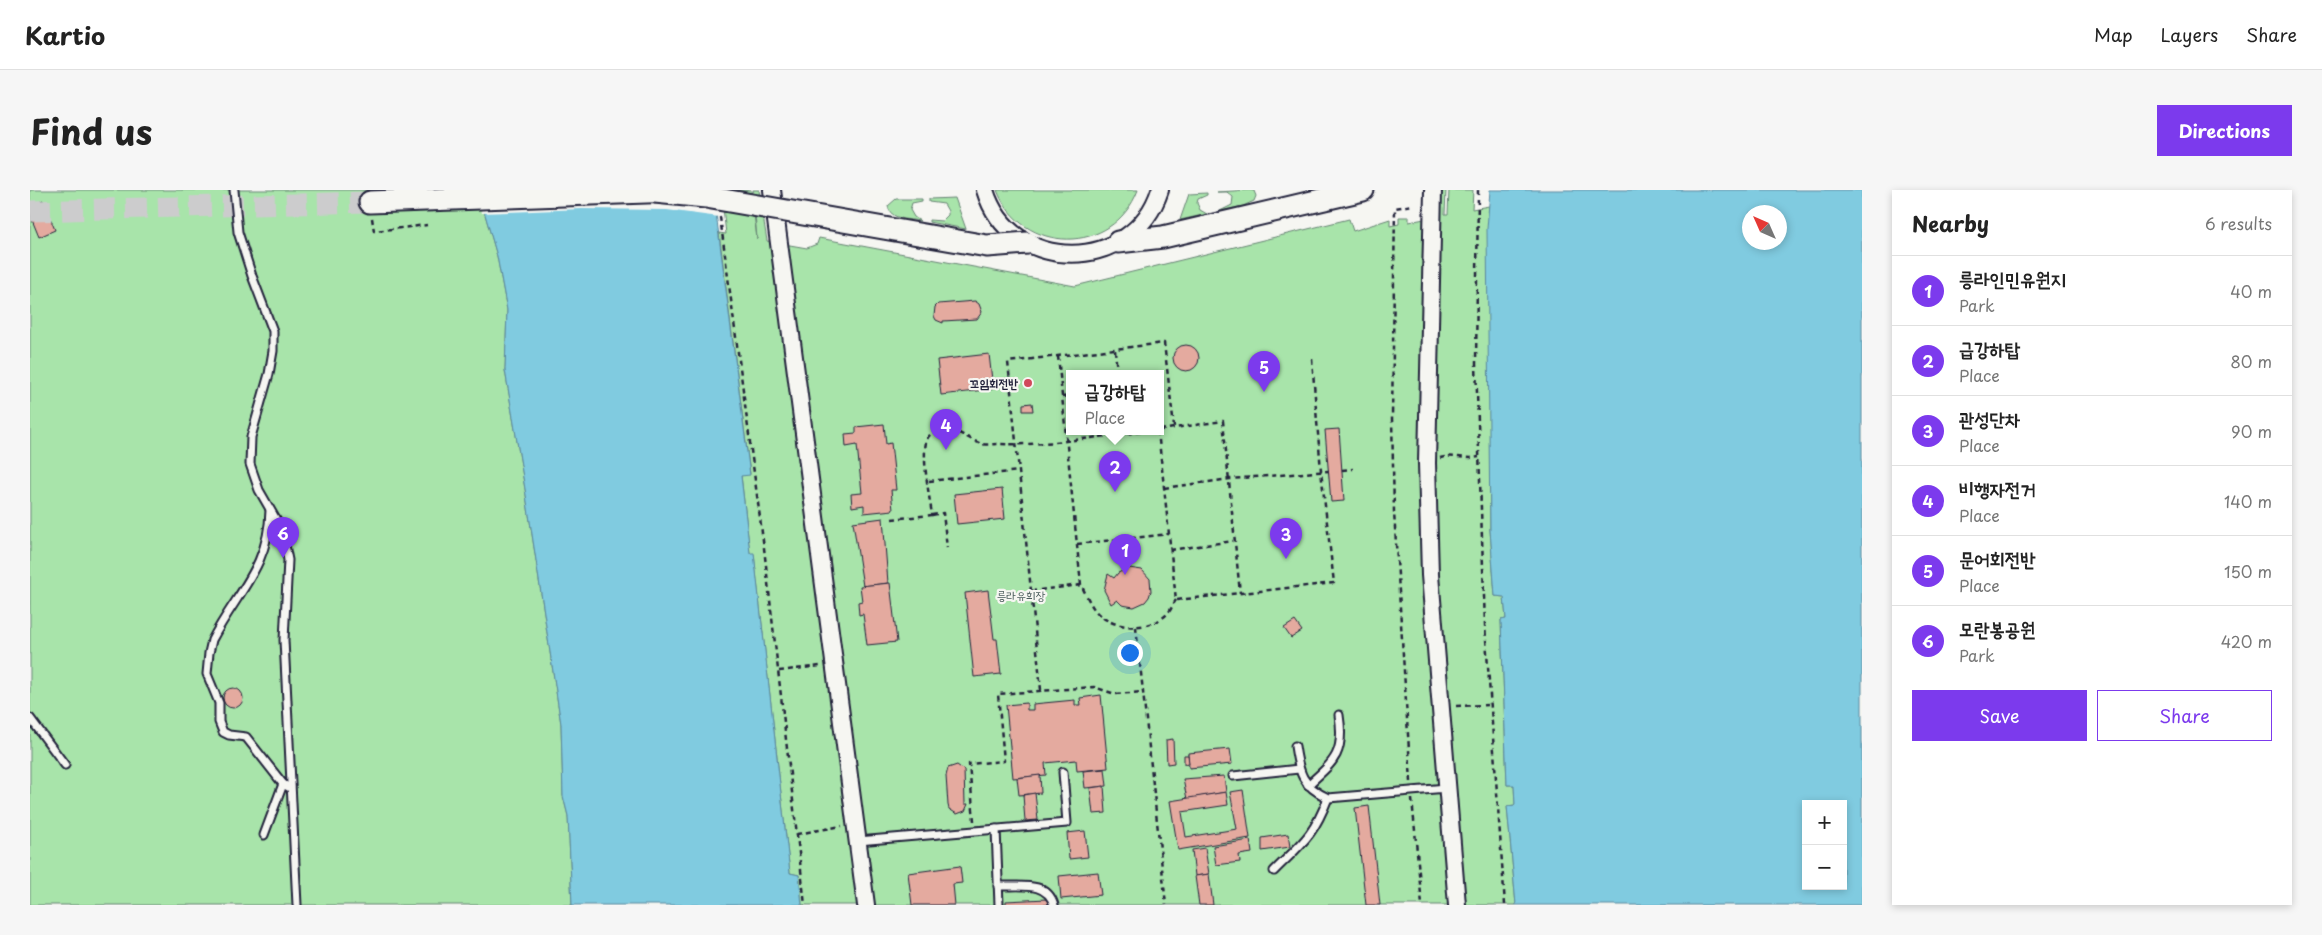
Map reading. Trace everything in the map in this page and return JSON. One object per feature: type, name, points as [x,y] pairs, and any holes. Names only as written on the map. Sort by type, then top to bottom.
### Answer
[{"type":"main road","points":[[370,202],[699,190]]},
{"type":"main road","points":[[1118,242],[1163,237],[1363,190]]},
{"type":"main road","points":[[654,192],[706,197],[988,246],[1028,243]]},
{"type":"street","points":[[772,190],[866,905]]},
{"type":"street","points":[[985,190],[998,216],[1007,227],[1028,243],[1045,250],[1073,254],[1101,250],[1118,242],[1133,231],[1146,217],[1160,190]]},
{"type":"street","points":[[1433,190],[1427,463],[1430,575],[1457,905]]},
{"type":"lane","points":[[234,190],[238,232],[252,276],[274,331],[269,374],[251,437],[250,464],[259,490],[282,530],[288,560],[284,640],[286,786],[297,905]]},
{"type":"lane","points":[[270,509],[270,529],[259,566],[212,640],[207,674],[219,703],[219,722],[223,732],[229,735],[246,737],[286,786]]},
{"type":"lane","points":[[1308,785],[1324,770],[1341,746],[1342,736],[1339,715]]},
{"type":"lane","points":[[30,718],[65,765]]},
{"type":"lane","points":[[1295,746],[1302,778],[1318,793],[1328,798],[1447,788]]},
{"type":"lane","points":[[1233,776],[1299,769]]},
{"type":"lane","points":[[858,841],[1067,823],[1063,772]]},
{"type":"lane","points":[[264,835],[286,786]]},
{"type":"lane","points":[[1274,871],[1308,838],[1319,822],[1328,798]]},
{"type":"lane","points":[[996,829],[999,905]]},
{"type":"lane","points":[[998,886],[1042,888],[1049,893],[1054,905]]},
{"type":"path","points":[[1478,190],[1476,364],[1485,625],[1505,905]]},
{"type":"path","points":[[1412,206],[1395,208],[1392,418],[1394,512],[1404,701],[1422,905]]},
{"type":"path","points":[[719,208],[779,671],[805,905]]},
{"type":"path","points":[[374,231],[427,225]]},
{"type":"path","points":[[1041,690],[1008,362],[1164,343],[1174,427]]},
{"type":"path","points":[[1114,350],[1117,370]]},
{"type":"path","points":[[1058,356],[1066,431]]},
{"type":"path","points":[[1176,600],[1334,583],[1321,471],[1312,359]]},
{"type":"path","points":[[1164,429],[1223,421],[1230,479],[1233,541],[1240,592]]},
{"type":"path","points":[[932,514],[924,447],[929,436],[937,431],[945,429],[959,432],[982,444],[1016,445],[1103,435]]},
{"type":"path","points":[[1066,435],[1081,584],[1094,610],[1113,624],[1136,627],[1152,623],[1168,614],[1176,600],[1159,435]]},
{"type":"path","points":[[1447,456],[1472,459],[1479,457]]},
{"type":"path","points":[[1342,470],[1353,469]]},
{"type":"path","points":[[928,481],[1018,471]]},
{"type":"path","points":[[1164,488],[1230,479],[1329,471]]},
{"type":"path","points":[[892,520],[943,513],[947,548]]},
{"type":"path","points":[[1077,544],[1169,534]]},
{"type":"path","points":[[1170,550],[1233,541]]},
{"type":"path","points":[[1031,591],[1081,584]]},
{"type":"path","points":[[1136,627],[1166,905]]},
{"type":"path","points":[[779,671],[820,666]]},
{"type":"path","points":[[965,823],[974,822],[969,764],[1004,761],[998,694],[1094,687],[1115,694],[1143,692]]},
{"type":"path","points":[[1461,706],[1490,705]]},
{"type":"path","points":[[797,834],[839,826]]},
{"type":"green space","points":[[30,190],[478,190],[497,256],[507,310],[505,370],[561,724],[563,796],[568,816],[572,905],[30,905]]},
{"type":"green space","name":"릉라유희장","points":[[721,190],[751,190],[757,239],[753,190],[759,190],[767,241],[807,248],[817,244],[819,238],[1075,286],[1349,219],[1353,231],[1390,219],[1390,226],[1399,224],[1399,217],[1409,217],[1409,222],[1440,216],[1441,190],[1446,190],[1445,214],[1448,214],[1449,190],[1473,190],[1472,209],[1489,206],[1490,530],[1495,596],[1504,597],[1506,619],[1501,620],[1507,785],[1514,785],[1515,805],[1507,806],[1516,905],[802,905],[799,875],[790,873],[754,554],[750,554],[741,475],[750,474],[719,233],[726,234]]},
{"type":"green space","points":[[997,190],[1138,190],[1126,212],[1109,227],[1089,236],[1068,239],[1046,236],[1026,227],[1009,211]]},
{"type":"green space","points":[[1254,191],[1256,196],[1254,201],[1243,206],[1220,211],[1232,205],[1233,197],[1227,192],[1217,192]]},
{"type":"green space","points":[[1207,193],[1207,195],[1198,199],[1197,203],[1200,210],[1207,214],[1180,220],[1189,194]]},
{"type":"green space","points":[[955,198],[966,229],[929,222],[929,220],[942,221],[948,215],[948,211],[944,204],[929,202],[929,199]]},
{"type":"green space","points":[[896,199],[922,199],[922,201],[912,203],[910,210],[914,217],[920,221],[901,218],[892,214],[888,206]]},
{"type":"water","points":[[478,190],[713,190],[750,475],[741,476],[750,553],[754,553],[790,873],[799,875],[802,905],[572,905],[568,816],[563,796],[561,724],[505,370],[507,310],[497,256]]},
{"type":"water","points":[[1490,190],[1862,190],[1862,905],[1516,905],[1507,806],[1515,805],[1514,785],[1507,785],[1501,620],[1506,619],[1504,597],[1495,596],[1490,530],[1487,229]]},
{"type":"pier","points":[[476,190],[716,190],[719,217],[667,210],[582,209],[482,213]]},
{"type":"building","points":[[43,200],[55,230],[39,237],[30,215],[30,206]]},
{"type":"building","points":[[975,301],[979,304],[982,312],[977,319],[943,321],[943,323],[936,320],[934,316],[935,307],[938,304]]},
{"type":"building","points":[[1186,345],[1195,349],[1199,358],[1195,367],[1186,371],[1177,367],[1173,358],[1177,349]]},
{"type":"building","points":[[989,354],[993,389],[941,395],[937,360]]},
{"type":"building","points":[[1259,366],[1266,366],[1267,371],[1259,372]]},
{"type":"building","points":[[1032,403],[1033,411],[1023,411],[1023,404]]},
{"type":"building","points":[[884,424],[886,444],[891,443],[896,490],[891,490],[893,510],[864,513],[864,505],[852,507],[851,494],[862,493],[857,445],[846,447],[845,434],[856,433],[856,427]]},
{"type":"building","points":[[1339,429],[1344,501],[1331,502],[1325,430]]},
{"type":"building","points":[[1002,489],[1005,519],[957,524],[954,494]]},
{"type":"building","points":[[883,518],[888,583],[863,586],[853,522]]},
{"type":"building","points":[[1129,568],[1142,570],[1150,579],[1151,591],[1149,597],[1145,602],[1134,607],[1122,605],[1117,600],[1111,604],[1104,590],[1108,574],[1114,578],[1118,573]]},
{"type":"building","points":[[890,583],[897,642],[867,645],[863,614],[859,615],[858,602],[862,601],[860,586]]},
{"type":"building","points":[[988,590],[994,639],[997,639],[1001,674],[974,677],[965,593]]},
{"type":"building","points":[[1295,621],[1302,631],[1291,638],[1284,628]]},
{"type":"building","points":[[233,688],[240,691],[243,698],[240,705],[233,708],[226,705],[223,698],[226,691]]},
{"type":"building","points":[[1101,695],[1108,768],[1077,771],[1076,760],[1045,763],[1046,775],[1013,778],[1006,705],[1027,703],[1027,710],[1033,710],[1033,704],[1075,700],[1075,705],[1081,705],[1080,698]]},
{"type":"building","points":[[1173,739],[1174,763],[1167,764],[1166,740]]},
{"type":"building","points":[[1230,749],[1232,764],[1189,768],[1188,753]]},
{"type":"building","points":[[1184,755],[1188,755],[1189,763],[1184,764]]},
{"type":"building","points":[[957,765],[964,770],[965,804],[968,804],[965,811],[957,814],[949,809],[946,776],[948,768]]},
{"type":"building","points":[[1105,769],[1107,786],[1085,788],[1083,771]]},
{"type":"building","points":[[1040,775],[1041,793],[1019,795],[1017,778]]},
{"type":"building","points":[[1224,776],[1226,792],[1187,799],[1183,779]]},
{"type":"building","points":[[1104,786],[1106,813],[1093,814],[1090,788]]},
{"type":"building","points":[[1243,790],[1250,838],[1178,850],[1170,801],[1226,792],[1228,805],[1182,812],[1186,837],[1237,829],[1230,792]]},
{"type":"building","points":[[1035,793],[1038,820],[1025,821],[1023,795]]},
{"type":"building","points":[[1369,806],[1380,905],[1366,905],[1355,808]]},
{"type":"building","points":[[1085,831],[1088,857],[1069,859],[1067,833]]},
{"type":"building","points":[[1288,834],[1290,847],[1262,851],[1262,838]]},
{"type":"building","points":[[1250,840],[1252,853],[1239,855],[1240,862],[1216,865],[1213,846]]},
{"type":"building","points":[[1205,848],[1209,874],[1195,876],[1192,850]]},
{"type":"building","points":[[960,866],[962,883],[953,884],[955,905],[912,905],[908,873]]},
{"type":"building","points":[[1098,872],[1101,895],[1061,899],[1059,876]]},
{"type":"building","points":[[1209,874],[1213,905],[1199,905],[1195,876]]},
{"type":"building","points":[[1047,899],[1048,905],[1006,905],[1006,901]]},
{"type":"tunnel","points":[[30,211],[370,202]]},
{"type":"place","name":"꼬임회전반","points":[[1028,383]]},
{"type":"place","name":"문어회전반","points":[[1264,392]]},
{"type":"place","name":"비행자전거","points":[[946,450]]},
{"type":"place","name":"급강하탑","points":[[1115,492]]},
{"type":"place","name":"모란봉공원","points":[[283,558]]},
{"type":"place","name":"관성단차","points":[[1286,559]]},
{"type":"place","name":"릉라인민유원지","points":[[1125,575]]}]
